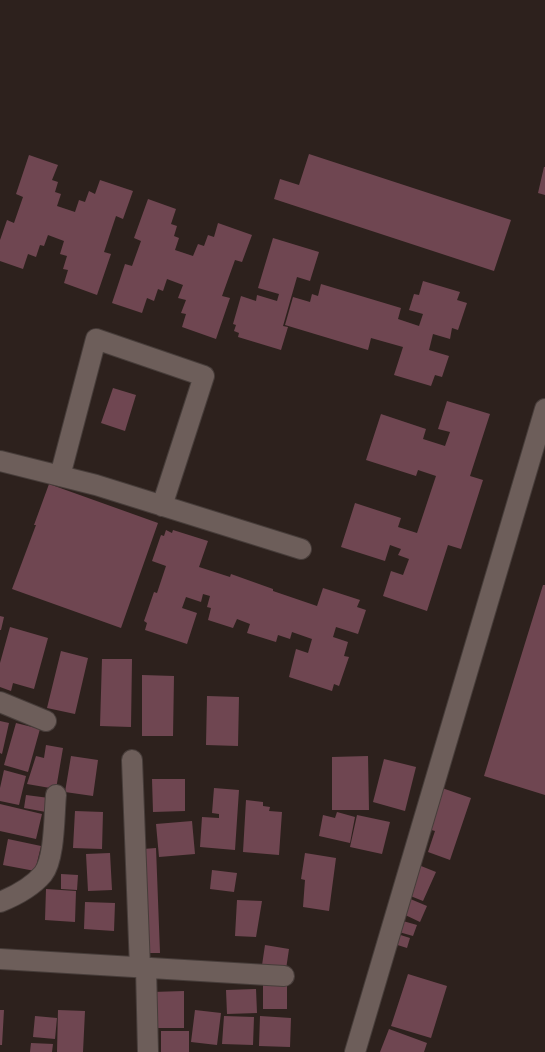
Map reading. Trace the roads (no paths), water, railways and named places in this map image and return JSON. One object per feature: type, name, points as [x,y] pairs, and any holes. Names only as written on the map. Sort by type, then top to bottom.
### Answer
[{"type":"street","points":[[60,476],[96,339],[204,376],[162,506]]},
{"type":"street","points":[[355,1052],[545,409]]},
{"type":"street","points":[[0,461],[96,485],[301,549]]},
{"type":"street","points":[[0,702],[46,721]]},
{"type":"street","points":[[132,760],[148,1052]]},
{"type":"street","points":[[0,902],[17,896],[44,873],[50,859],[56,795]]},
{"type":"street","points":[[0,958],[284,976]]}]
